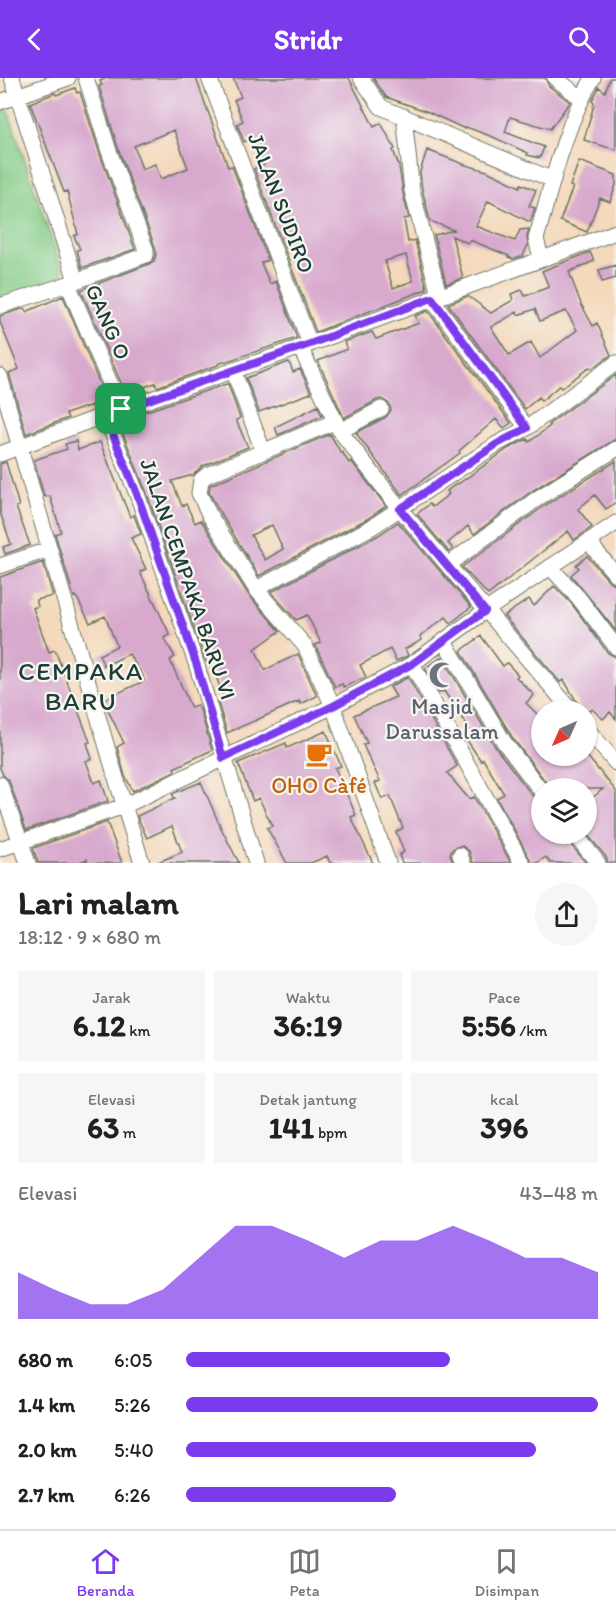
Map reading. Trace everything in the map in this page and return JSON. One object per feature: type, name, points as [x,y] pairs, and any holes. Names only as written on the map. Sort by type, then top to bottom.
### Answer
[{"type":"street","points":[[12,78],[72,283],[144,257],[146,250],[109,151],[86,78]]},
{"type":"street","points":[[0,102],[68,78]]},
{"type":"street","name":"JALAN SUDIRO","points":[[209,78],[305,346],[337,426],[400,509],[562,700]]},
{"type":"street","points":[[361,78],[381,107],[553,180]]},
{"type":"street","points":[[555,78],[581,98]]},
{"type":"street","points":[[541,258],[536,239],[553,180],[581,98],[593,78]]},
{"type":"street","points":[[404,116],[412,191],[436,297],[527,428]]},
{"type":"street","points":[[0,454],[121,409],[305,346],[616,232]]},
{"type":"street","name":"GANG O","points":[[0,306],[72,283],[121,409]]},
{"type":"street","points":[[256,589],[347,541],[400,509],[497,444],[527,428],[616,363]]},
{"type":"street","points":[[233,370],[264,451]]},
{"type":"street","points":[[0,376],[19,448],[142,863]]},
{"type":"street","points":[[381,409],[264,451],[207,475],[201,480],[199,494],[210,516],[256,589],[302,641],[333,706],[388,863]]},
{"type":"street","name":"JALAN CEMPAKA BARU VI","points":[[105,415],[137,494],[197,666],[256,863]]},
{"type":"street","points":[[448,565],[538,498],[616,448]]},
{"type":"street","points":[[0,849],[124,806],[333,706],[412,664],[485,611],[616,523]]},
{"type":"street","points":[[591,540],[595,550],[616,575]]},
{"type":"street","points":[[0,566],[50,549]]},
{"type":"street","points":[[550,567],[578,597],[616,647]]},
{"type":"street","points":[[444,641],[504,742],[531,778]]},
{"type":"street","points":[[412,664],[522,863]]},
{"type":"street","points":[[597,741],[616,763]]},
{"type":"street","points":[[0,784],[28,863]]},
{"type":"street","points":[[583,844],[598,863]]},
{"type":"green space","points":[[6,105],[65,279],[0,301],[0,108]]},
{"type":"building","points":[[107,78],[196,78],[228,167],[232,166],[268,260],[261,263],[270,284],[276,281],[297,338],[157,387],[155,383],[133,391],[135,394],[127,397],[81,290],[149,264],[154,261],[156,255],[118,148],[99,86],[102,85],[100,81]],"holes":[[[174,130],[188,168],[161,179],[155,164],[142,169],[134,146]]]},
{"type":"building","points":[[233,78],[349,78],[374,127],[381,123],[395,149],[393,150],[399,166],[409,218],[404,219],[408,242],[415,240],[427,289],[316,332],[254,169],[264,165],[252,138],[244,142],[237,124],[243,121],[234,100],[241,97]],"holes":[[[406,255],[413,281],[393,288],[385,261]]]},
{"type":"building","points":[[373,78],[545,78],[549,86],[570,102],[550,129],[510,117],[505,132],[544,147],[540,158],[527,155],[528,153],[493,137],[466,127],[465,129],[426,111],[386,97]]},
{"type":"building","points":[[610,78],[616,78],[616,150],[584,140],[593,108],[592,101],[599,87],[605,92]]},
{"type":"building","points":[[75,88],[77,93],[80,92],[135,249],[82,268],[77,250],[80,249],[74,236],[78,234],[67,191],[64,192],[30,103]]},
{"type":"building","points":[[427,150],[487,171],[520,187],[521,184],[536,190],[529,206],[535,208],[530,222],[488,201],[476,226],[515,241],[520,230],[529,229],[528,245],[523,256],[513,259],[470,240],[468,243],[452,236],[463,278],[446,284],[434,235],[454,230],[430,221],[420,172]]},
{"type":"building","points":[[579,161],[616,175],[616,185],[610,202],[600,198],[587,232],[560,221],[573,187],[570,186]]},
{"type":"building","points":[[590,252],[594,261],[569,272],[581,304],[593,326],[597,323],[611,355],[561,388],[559,386],[541,401],[539,397],[525,409],[448,304],[468,296],[491,313],[513,300],[511,294],[522,290],[525,296],[549,287],[542,271]],"holes":[[[535,309],[540,321],[566,311],[577,330],[540,358],[531,342],[509,355],[491,327],[517,312],[518,315]]]},
{"type":"building","points":[[616,265],[616,278],[602,282],[599,270]]},
{"type":"building","points":[[63,296],[108,404],[93,409],[92,405],[66,414],[68,418],[26,434],[9,373],[19,369],[0,322],[0,316],[25,308],[26,312]]},
{"type":"building","points":[[428,311],[511,423],[504,428],[496,419],[459,451],[460,453],[402,495],[356,433],[386,417],[391,410],[389,404],[382,399],[377,400],[344,418],[318,361],[347,349],[344,342],[372,332],[376,339],[419,323],[415,316]]},
{"type":"building","points":[[289,362],[293,372],[300,369],[311,393],[259,412],[246,378]]},
{"type":"building","points":[[616,375],[616,439],[533,490],[474,534],[468,526],[448,543],[453,549],[449,552],[417,514],[429,504],[432,507],[449,494],[447,491],[457,483],[509,448],[527,439],[529,442],[550,426],[549,424]]},
{"type":"building","points":[[228,384],[240,418],[236,420],[248,447],[203,466],[193,475],[172,481],[182,506],[186,504],[195,523],[201,520],[248,594],[280,631],[255,649],[265,670],[298,654],[317,696],[301,704],[299,701],[227,733],[218,703],[225,700],[210,661],[207,663],[204,657],[146,491],[118,421]]},
{"type":"building","points":[[318,406],[322,416],[278,435],[275,427]]},
{"type":"building","points":[[330,434],[341,453],[349,463],[351,461],[386,506],[367,519],[259,576],[219,511],[209,492],[210,485]],"holes":[[[272,525],[283,549],[265,560],[251,535]]]},
{"type":"building","points":[[76,441],[78,450],[100,442],[130,517],[134,515],[141,534],[131,538],[146,569],[140,572],[170,635],[164,638],[175,657],[170,660],[191,708],[197,705],[200,709],[212,750],[133,791],[125,776],[117,747],[124,743],[103,700],[144,681],[143,676],[129,654],[104,666],[99,655],[117,646],[105,616],[90,623],[76,596],[74,597],[55,534],[61,532],[50,496],[44,496],[34,460],[67,449],[65,444]]},
{"type":"building","points":[[616,461],[616,502],[606,509],[595,495],[578,509],[592,527],[574,540],[568,531],[488,595],[462,567],[544,506]]},
{"type":"building","points":[[6,462],[19,506],[16,507],[30,545],[5,554],[3,547],[11,544],[0,512],[0,464]]},
{"type":"building","points":[[398,522],[471,607],[451,623],[446,617],[420,636],[422,640],[405,649],[407,656],[396,661],[390,649],[360,665],[366,677],[344,687],[342,684],[335,687],[315,645],[321,643],[307,615],[296,620],[271,592],[377,536]]},
{"type":"building","points":[[587,556],[609,581],[616,585],[616,631],[571,575],[579,568],[576,565]]},
{"type":"building","points":[[43,562],[53,596],[36,600],[38,606],[33,608],[49,652],[55,650],[90,742],[87,743],[92,759],[86,761],[94,783],[101,780],[108,801],[26,830],[9,781],[0,768],[0,577]]},
{"type":"building","points":[[554,586],[571,603],[608,653],[616,657],[616,719],[610,712],[603,719],[597,714],[597,700],[576,700],[564,680],[560,682],[504,616],[529,599],[534,606]]},
{"type":"building","points":[[481,636],[503,666],[507,663],[518,675],[516,677],[534,695],[526,703],[531,708],[531,762],[512,737],[461,651]]},
{"type":"building","points":[[442,657],[496,748],[531,794],[531,844],[570,844],[586,863],[550,863],[546,857],[537,863],[532,863],[497,798],[504,794],[483,759],[481,761],[463,734],[470,730],[444,691],[439,693],[425,668]]},
{"type":"building","points":[[408,677],[457,766],[447,773],[469,799],[474,797],[511,863],[473,863],[469,851],[461,845],[452,849],[450,854],[453,863],[402,863],[399,855],[404,852],[396,832],[403,828],[390,796],[382,799],[375,783],[380,781],[363,745],[367,743],[354,715],[396,697],[390,687]]},
{"type":"building","points":[[326,731],[341,766],[335,768],[356,815],[351,817],[373,863],[330,863],[327,856],[311,863],[287,863],[267,828],[272,826],[259,798],[253,801],[238,763],[286,743],[287,748]]},
{"type":"building","points":[[534,766],[595,766],[616,791],[616,863],[608,863],[595,844],[597,844],[597,794],[603,789],[597,789],[597,778],[543,778]]},
{"type":"building","points":[[201,782],[239,863],[156,863],[182,852],[172,826],[147,838],[137,816],[175,798],[172,794]]},
{"type":"building","points":[[107,822],[122,863],[88,863],[87,859],[77,863],[38,863],[33,848]]},
{"type":"place","name":"Masjid Darussalam","points":[[442,675]]},
{"type":"place","name":"OHO Càfé","points":[[319,754]]},
{"type":"district","name":"CEMPAKA BARU","points":[[81,686]]},
{"type":"route","points":[[432,298],[527,428],[497,444],[400,509],[485,611],[412,664],[333,706],[223,758],[197,666],[137,494],[105,415],[121,409],[310,344],[432,298]]}]
